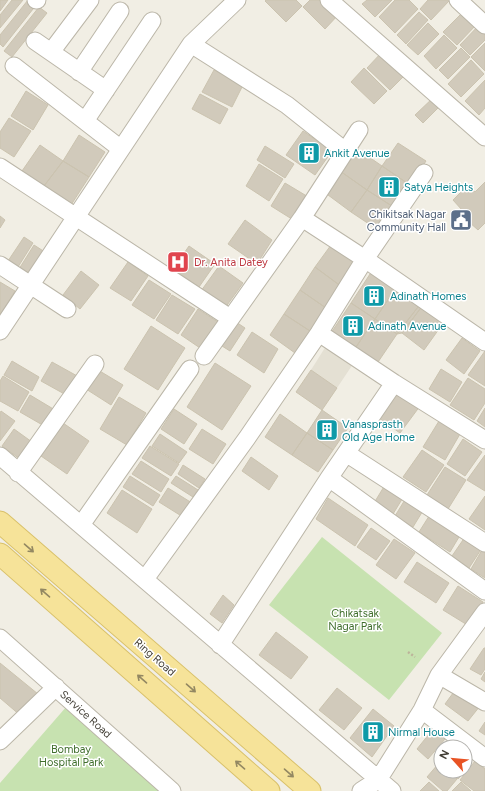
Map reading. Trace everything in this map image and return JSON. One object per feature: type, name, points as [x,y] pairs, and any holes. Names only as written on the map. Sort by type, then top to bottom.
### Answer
[{"type":"main road","name":"Ring Road","points":[[0,522],[310,791]]},
{"type":"main road","points":[[0,554],[269,791]]},
{"type":"street","points":[[51,52],[90,0]]},
{"type":"street","points":[[0,331],[191,44],[237,0]]},
{"type":"street","points":[[329,0],[485,137]]},
{"type":"street","points":[[458,0],[485,25]]},
{"type":"street","points":[[79,72],[120,11]]},
{"type":"street","points":[[85,121],[152,21]]},
{"type":"street","points":[[35,41],[106,90]]},
{"type":"street","points":[[191,44],[287,104],[345,151]]},
{"type":"street","points":[[14,66],[122,149]]},
{"type":"street","points":[[204,356],[302,218],[359,130]]},
{"type":"street","points":[[0,167],[230,318]]},
{"type":"street","points":[[145,579],[247,438],[319,333],[365,259],[424,173]]},
{"type":"street","points":[[302,218],[365,259],[485,342]]},
{"type":"street","points":[[0,265],[67,309]]},
{"type":"street","points":[[319,333],[394,383],[485,440]]},
{"type":"street","points":[[18,473],[95,364]]},
{"type":"street","points":[[81,525],[190,369]]},
{"type":"street","points":[[220,645],[329,478],[394,383]]},
{"type":"street","points":[[346,453],[485,543]]},
{"type":"street","points":[[0,456],[18,473],[145,579],[220,645],[392,791]]},
{"type":"street","points":[[329,478],[485,591]]},
{"type":"street","points":[[361,791],[378,780],[422,710],[439,675],[485,612]]},
{"type":"street","name":"Service Road","points":[[0,638],[172,791]]},
{"type":"street","points":[[439,675],[485,702]]},
{"type":"street","points":[[0,741],[56,687]]},
{"type":"street","points":[[422,710],[485,758]]},
{"type":"path","points":[[408,652],[415,657]]},
{"type":"shaded area","points":[[328,343],[355,361],[337,388],[311,370]]},
{"type":"green space","name":"Chikatsak Nagar Park","points":[[322,537],[442,633],[389,700],[269,605]]},
{"type":"green space","name":"Bombay Hospital Park","points":[[67,706],[164,791],[0,791],[0,783]]},
{"type":"building","points":[[0,0],[8,0],[0,11]]},
{"type":"building","points":[[12,0],[23,0],[0,28],[0,15]]},
{"type":"building","points":[[28,0],[37,4],[3,47],[0,44],[0,35]]},
{"type":"building","points":[[296,0],[302,6],[286,22],[265,1]]},
{"type":"building","points":[[310,0],[324,0],[339,14],[325,29],[303,7]]},
{"type":"building","points":[[367,0],[392,0],[375,17],[362,4]]},
{"type":"building","points":[[395,0],[409,0],[418,9],[395,33],[379,17]]},
{"type":"building","points":[[428,0],[449,1],[431,20],[420,9]]},
{"type":"building","points":[[39,7],[47,13],[12,57],[4,51]]},
{"type":"building","points":[[464,11],[477,24],[457,45],[443,32]]},
{"type":"building","points":[[419,12],[428,20],[406,44],[397,35]]},
{"type":"building","points":[[428,23],[439,34],[418,55],[407,45]]},
{"type":"building","points":[[481,23],[485,27],[485,40],[470,55],[460,45]]},
{"type":"building","points":[[444,35],[457,48],[436,69],[424,56]]},
{"type":"building","points":[[485,43],[485,71],[471,57]]},
{"type":"building","points":[[461,48],[470,57],[448,79],[439,70]]},
{"type":"building","points":[[383,51],[406,74],[390,90],[367,68]]},
{"type":"building","points":[[471,60],[484,74],[461,97],[448,84]]},
{"type":"building","points":[[364,68],[387,91],[374,104],[351,82]]},
{"type":"building","points":[[214,70],[243,85],[232,107],[202,92]]},
{"type":"building","points":[[485,80],[485,108],[479,115],[465,101]]},
{"type":"building","points":[[26,91],[48,105],[33,130],[11,116]]},
{"type":"building","points":[[200,94],[228,109],[220,124],[192,109]]},
{"type":"building","points":[[435,96],[443,103],[423,123],[415,115]]},
{"type":"building","points":[[9,118],[31,131],[14,157],[0,148],[0,132]]},
{"type":"building","name":"Ankit Avenue","points":[[303,131],[332,151],[315,175],[286,155]]},
{"type":"building","points":[[79,135],[105,152],[89,177],[63,161]]},
{"type":"building","points":[[398,143],[426,161],[410,185],[382,166]]},
{"type":"building","points":[[40,145],[63,161],[44,186],[22,171]]},
{"type":"building","points":[[265,146],[294,164],[285,178],[257,160]]},
{"type":"building","points":[[356,148],[382,166],[367,190],[340,171]]},
{"type":"building","points":[[63,161],[89,177],[71,205],[44,186]]},
{"type":"building","points":[[259,164],[283,179],[269,201],[246,186]]},
{"type":"building","name":"Satya Heights","points":[[382,166],[410,185],[395,208],[367,190]]},
{"type":"building","points":[[340,171],[367,190],[351,212],[324,192]]},
{"type":"building","points":[[485,182],[485,223],[478,230],[459,213],[462,210],[453,200],[468,185],[475,192]]},
{"type":"building","points":[[285,183],[310,198],[295,221],[271,206]]},
{"type":"building","points":[[367,190],[395,208],[378,230],[351,212]]},
{"type":"building","points":[[0,216],[5,220],[0,228]]},
{"type":"building","points":[[245,220],[272,240],[257,264],[228,244]]},
{"type":"building","points":[[24,237],[33,243],[18,267],[8,261]]},
{"type":"building","points":[[34,245],[48,254],[33,278],[19,269]]},
{"type":"building","points":[[331,245],[358,263],[342,287],[315,267]]},
{"type":"building","points":[[189,246],[215,264],[199,287],[173,269]]},
{"type":"building","points":[[128,262],[148,276],[131,301],[110,288]]},
{"type":"building","points":[[219,266],[243,283],[225,308],[201,291]]},
{"type":"building","points":[[315,267],[342,287],[326,308],[300,290]]},
{"type":"building","points":[[81,271],[99,285],[80,309],[63,295]]},
{"type":"building","name":"Adinath Homes","points":[[372,271],[396,288],[375,319],[351,303]]},
{"type":"building","points":[[149,280],[171,294],[154,319],[132,305]]},
{"type":"building","points":[[0,282],[15,291],[1,314],[0,313]]},
{"type":"building","points":[[396,288],[418,307],[397,334],[375,319]]},
{"type":"building","points":[[300,290],[326,308],[310,331],[284,314]]},
{"type":"building","points":[[172,295],[195,309],[178,334],[156,320]]},
{"type":"building","name":"Adinath Avenue","points":[[351,303],[375,319],[354,350],[331,333]]},
{"type":"building","points":[[423,305],[444,322],[424,350],[402,333]]},
{"type":"building","points":[[423,305],[402,333],[397,334],[418,307]]},
{"type":"building","points":[[198,309],[221,324],[203,350],[181,335]]},
{"type":"building","points":[[284,314],[310,331],[295,353],[270,335]]},
{"type":"building","points":[[230,318],[245,328],[230,351],[214,341]]},
{"type":"building","points":[[375,319],[397,334],[376,365],[354,350]]},
{"type":"building","points":[[151,326],[185,348],[158,390],[124,369]]},
{"type":"building","points":[[252,332],[278,349],[264,373],[237,355]]},
{"type":"building","points":[[462,338],[480,351],[464,374],[446,360]]},
{"type":"building","points":[[485,351],[485,386],[468,375]]},
{"type":"building","points":[[12,361],[39,377],[32,391],[4,375]]},
{"type":"building","points":[[52,362],[79,377],[68,396],[41,381]]},
{"type":"building","points":[[215,363],[251,386],[222,430],[187,407]]},
{"type":"building","points":[[441,369],[462,382],[450,402],[429,389]]},
{"type":"building","points":[[98,370],[123,385],[111,405],[86,389]]},
{"type":"building","points":[[311,370],[337,388],[322,410],[296,392]]},
{"type":"building","points":[[3,376],[29,392],[18,411],[0,401],[0,381]]},
{"type":"building","points":[[468,378],[485,389],[485,403],[474,420],[450,405]]},
{"type":"building","points":[[397,391],[420,406],[400,433],[379,418]]},
{"type":"building","points":[[30,395],[55,410],[46,427],[20,412]]},
{"type":"building","points":[[119,397],[146,413],[127,445],[100,429]]},
{"type":"building","points":[[485,408],[485,427],[477,421]]},
{"type":"building","points":[[174,409],[197,424],[184,444],[161,429]]},
{"type":"building","name":"Vanasprasth Old Age Home","points":[[322,410],[348,428],[333,450],[307,433]]},
{"type":"building","points":[[1,411],[15,421],[0,441],[0,413]]},
{"type":"building","points":[[280,414],[307,433],[292,455],[265,437]]},
{"type":"building","points":[[439,421],[460,434],[445,460],[423,447]]},
{"type":"building","points":[[63,423],[89,441],[67,474],[41,456]]},
{"type":"building","points":[[14,429],[32,442],[20,459],[2,446]]},
{"type":"building","points":[[202,429],[226,444],[213,464],[189,449]]},
{"type":"building","points":[[307,433],[333,450],[318,472],[292,455]]},
{"type":"building","points":[[160,434],[187,452],[179,463],[152,446]]},
{"type":"building","points":[[463,439],[482,452],[465,476],[447,464]]},
{"type":"building","points":[[150,446],[179,464],[171,476],[142,458]]},
{"type":"building","points":[[422,450],[444,465],[426,492],[403,477]]},
{"type":"building","points":[[485,455],[485,491],[467,480]]},
{"type":"building","points":[[251,457],[278,476],[269,490],[242,471]]},
{"type":"building","points":[[141,461],[169,479],[161,492],[132,474]]},
{"type":"building","points":[[183,465],[205,479],[199,488],[178,474]]},
{"type":"building","points":[[445,467],[466,480],[448,509],[427,495]]},
{"type":"building","points":[[130,476],[160,495],[153,506],[123,487]]},
{"type":"building","points":[[176,476],[198,490],[193,497],[171,483]]},
{"type":"building","points":[[385,485],[404,496],[393,514],[374,503]]},
{"type":"building","points":[[168,488],[192,503],[183,517],[159,502]]},
{"type":"building","points":[[122,490],[152,509],[137,533],[107,513]]},
{"type":"building","points":[[485,496],[485,530],[469,519]]},
{"type":"building","points":[[328,498],[368,525],[355,546],[316,519]]},
{"type":"building","points":[[406,498],[424,509],[413,527],[395,516]]},
{"type":"building","points":[[431,513],[462,532],[450,552],[419,532]]},
{"type":"building","points":[[371,528],[390,541],[376,560],[357,547]]},
{"type":"building","points":[[465,537],[482,548],[469,568],[452,556]]},
{"type":"building","points":[[394,539],[415,553],[396,579],[376,565]]},
{"type":"building","points":[[482,550],[485,551],[485,578],[471,569]]},
{"type":"building","points":[[417,562],[449,583],[436,603],[404,582]]},
{"type":"building","points":[[458,586],[483,602],[469,626],[443,610]]},
{"type":"building","points":[[223,595],[234,605],[222,623],[210,614]]},
{"type":"building","points":[[276,632],[308,657],[291,679],[259,655]]},
{"type":"building","points":[[484,648],[485,669],[481,675],[470,669]]},
{"type":"building","points":[[0,663],[38,694],[21,716],[0,698]]},
{"type":"building","points":[[485,672],[485,682],[481,679]]},
{"type":"building","points":[[337,688],[362,708],[344,730],[319,710]]},
{"type":"building","points":[[456,689],[480,706],[468,721],[445,704]]},
{"type":"building","name":"Nirmal House","points":[[373,709],[394,726],[372,757],[350,738]]},
{"type":"building","points":[[485,722],[485,735],[479,731]]},
{"type":"building","points":[[433,729],[445,739],[433,739],[433,753],[428,759],[417,749]]},
{"type":"building","points":[[475,761],[485,769],[485,791],[474,791],[460,780],[473,779],[473,764]]},
{"type":"building","points":[[433,770],[433,779],[457,779],[447,791],[443,791],[427,777]]},
{"type":"building","points":[[429,782],[439,791],[420,791]]},
{"type":"building","points":[[461,782],[471,791],[452,791]]},
{"type":"place","name":"Ankit Avenue","points":[[309,153]]},
{"type":"place","name":"Satya Heights","points":[[389,187]]},
{"type":"place","name":"Chikitsak Nagar Community Hall","points":[[461,220]]},
{"type":"place","name":"Dr. Anita Datey","points":[[178,262]]},
{"type":"place","name":"Adinath Homes","points":[[374,296]]},
{"type":"place","name":"Adinath Avenue","points":[[353,326]]},
{"type":"place","name":"Vanasprasth Old Age Home","points":[[327,430]]},
{"type":"place","name":"Nirmal House","points":[[373,732]]}]
